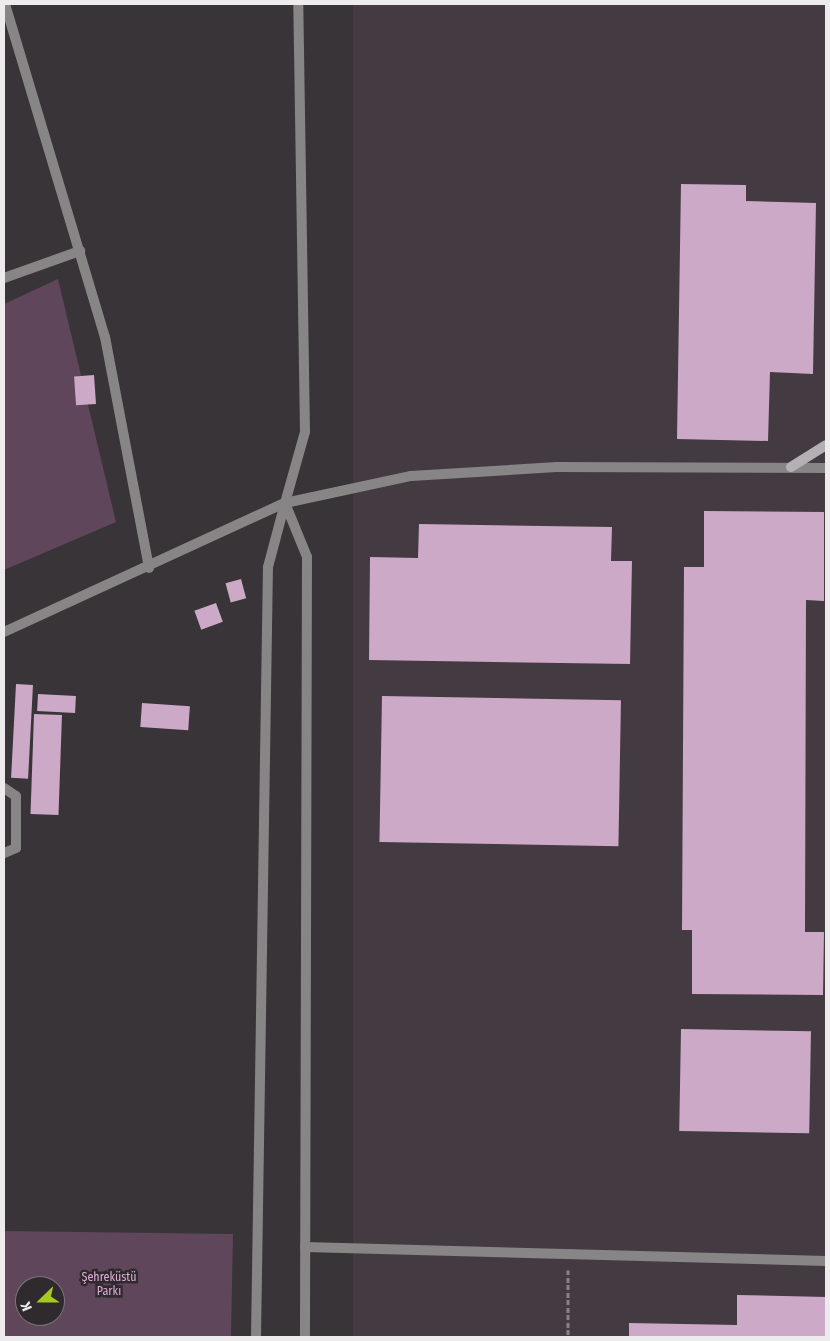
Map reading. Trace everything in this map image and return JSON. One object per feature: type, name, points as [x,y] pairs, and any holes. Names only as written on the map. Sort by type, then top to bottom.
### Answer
[{"type":"main road","points":[[791,468],[826,445]]},
{"type":"street","points":[[5,4],[7,19],[105,337],[148,568]]},
{"type":"street","points":[[256,1337],[268,567],[305,432],[298,4]]},
{"type":"street","points":[[4,278],[80,251]]},
{"type":"street","points":[[4,632],[148,568],[284,504],[411,476],[557,467],[826,468]]},
{"type":"street","points":[[284,504],[307,557],[304,1337]]},
{"type":"street","points":[[4,788],[16,796],[16,848],[4,853]]},
{"type":"street","points":[[305,1247],[826,1261]]},
{"type":"path","points":[[568,1254],[568,1337]]},
{"type":"shaded area","points":[[353,4],[826,4],[826,1337],[353,1337]]},
{"type":"green space","points":[[58,279],[116,522],[4,570],[4,304]]},
{"type":"green space","name":"Şehreküstü Parkı","points":[[4,1231],[233,1234],[231,1337],[4,1337]]},
{"type":"building","points":[[681,184],[746,185],[746,201],[816,203],[813,374],[770,372],[768,441],[677,439]]},
{"type":"building","points":[[94,375],[96,404],[76,405],[74,376]]},
{"type":"building","points":[[704,511],[824,512],[824,601],[806,600],[805,932],[824,932],[823,995],[692,994],[692,930],[682,930],[684,567],[704,567]]},
{"type":"building","points":[[419,524],[612,527],[611,561],[632,561],[630,664],[369,660],[370,557],[418,558]]},
{"type":"building","points":[[241,579],[246,598],[231,602],[226,583]]},
{"type":"building","points":[[216,603],[223,622],[201,630],[194,611]]},
{"type":"building","points":[[16,684],[33,685],[28,779],[11,778]]},
{"type":"building","points":[[38,694],[76,696],[75,713],[37,711]]},
{"type":"building","points":[[382,696],[621,700],[618,846],[379,842]]},
{"type":"building","points":[[142,703],[190,706],[188,730],[140,727]]},
{"type":"building","points":[[34,714],[62,715],[58,815],[31,814]]},
{"type":"building","points":[[681,1029],[811,1031],[809,1133],[679,1131]]},
{"type":"building","points":[[737,1295],[826,1297],[826,1337],[629,1337],[629,1323],[737,1325]]}]
